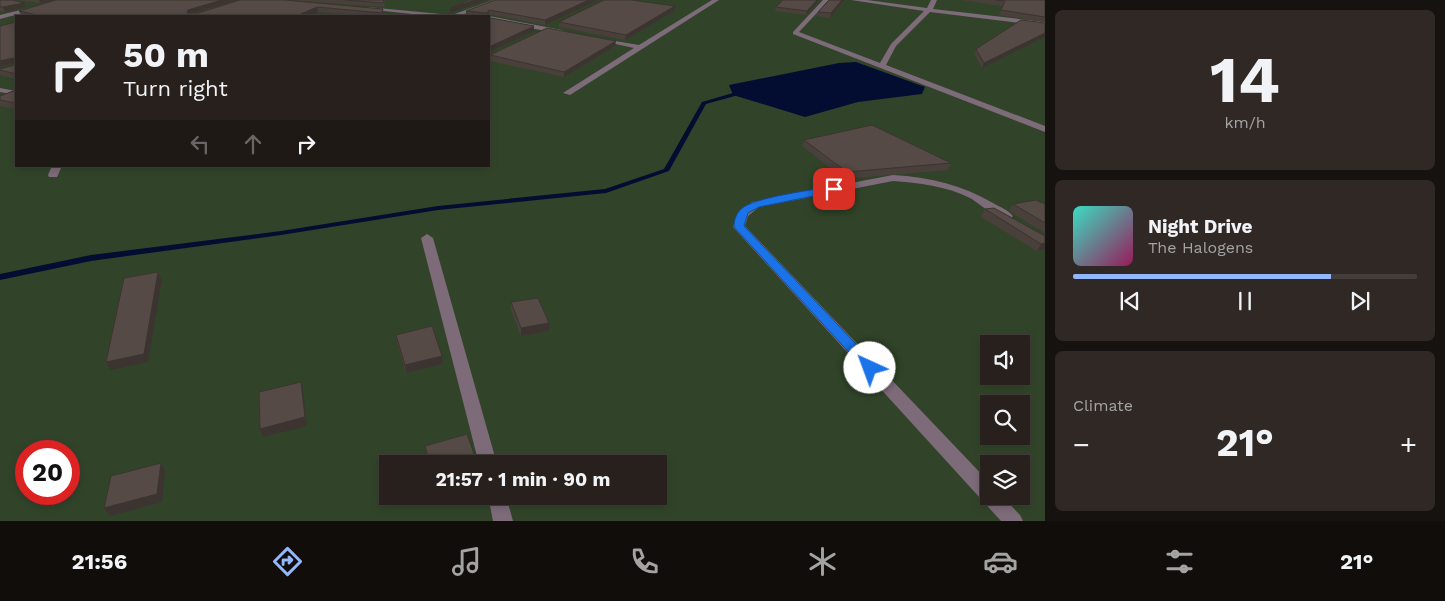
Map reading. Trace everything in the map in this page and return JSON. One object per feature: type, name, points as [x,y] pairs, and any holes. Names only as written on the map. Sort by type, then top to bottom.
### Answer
[{"type":"street","points":[[0,17],[69,0]]},
{"type":"street","points":[[458,15],[498,0]]},
{"type":"street","points":[[567,93],[716,0]]},
{"type":"street","points":[[826,0],[795,33],[1045,129]]},
{"type":"street","points":[[854,0],[1045,24]]},
{"type":"street","points":[[882,66],[893,45],[929,10],[934,0]]},
{"type":"street","points":[[24,4],[40,7]]},
{"type":"street","points":[[361,8],[439,15]]},
{"type":"street","points":[[463,14],[470,15]]},
{"type":"street","points":[[490,18],[574,34]]},
{"type":"street","points":[[530,37],[555,25]]},
{"type":"street","points":[[592,38],[638,47]]},
{"type":"street","points":[[0,90],[15,93]]},
{"type":"street","points":[[980,485],[739,227],[740,218],[744,211],[756,204],[893,178],[929,181],[972,195],[1021,225]]},
{"type":"street","points":[[428,238],[486,455]]},
{"type":"street","points":[[499,505],[503,521]]},
{"type":"street","points":[[998,505],[1013,521]]},
{"type":"green space","points":[[0,0],[1045,0],[1045,521],[0,521]]},
{"type":"water","points":[[856,62],[925,87],[922,94],[858,102],[805,117],[733,95],[729,85],[839,63]]},
{"type":"building","points":[[0,0],[13,0],[24,3],[0,7]]},
{"type":"building","points":[[56,0],[222,0],[188,10],[187,13],[198,13],[240,0],[285,0],[383,9],[382,13],[317,7],[298,15],[37,15],[19,11]]},
{"type":"building","points":[[345,0],[384,0],[383,3]]},
{"type":"building","points":[[469,0],[475,0],[450,8]]},
{"type":"building","points":[[495,0],[589,0],[545,20],[489,10],[487,13],[466,11]]},
{"type":"building","points":[[604,0],[631,0],[675,6],[626,35],[559,22]]},
{"type":"building","points":[[783,0],[817,0],[807,11],[776,7]]},
{"type":"building","points":[[829,0],[842,0],[831,13],[818,12]]},
{"type":"building","points":[[996,0],[1045,0],[1045,17],[1001,10],[1005,1]]},
{"type":"building","points":[[491,18],[534,26],[490,47]]},
{"type":"building","points":[[1021,20],[1045,23],[1045,33],[984,63],[976,49]]},
{"type":"building","points":[[15,22],[15,60],[13,58],[0,61],[0,26]]},
{"type":"building","points":[[547,28],[616,41],[564,72],[490,55]]},
{"type":"building","points":[[15,65],[15,74],[0,70]]},
{"type":"building","points":[[15,90],[15,103],[0,100],[0,96]]},
{"type":"building","points":[[872,125],[951,163],[847,172],[804,140]]},
{"type":"building","points":[[1036,200],[1045,203],[1045,223],[1013,204]]},
{"type":"building","points":[[994,208],[1045,236],[1045,243],[1041,244],[985,209]]},
{"type":"building","points":[[158,272],[144,354],[106,362],[124,278]]},
{"type":"building","points":[[538,298],[549,323],[521,328],[511,302]]},
{"type":"building","points":[[432,326],[442,356],[405,365],[396,335]]},
{"type":"building","points":[[301,382],[305,417],[260,429],[259,392]]},
{"type":"building","points":[[467,434],[474,455],[428,455],[425,446]]},
{"type":"building","points":[[161,463],[157,494],[104,508],[111,476]]},
{"type":"waterway","points":[[0,277],[91,258],[281,233],[438,208],[606,191],[667,170],[704,103],[733,95]]},
{"type":"route","points":[[834,189],[756,204],[744,211],[740,218],[739,227],[870,368]]}]
